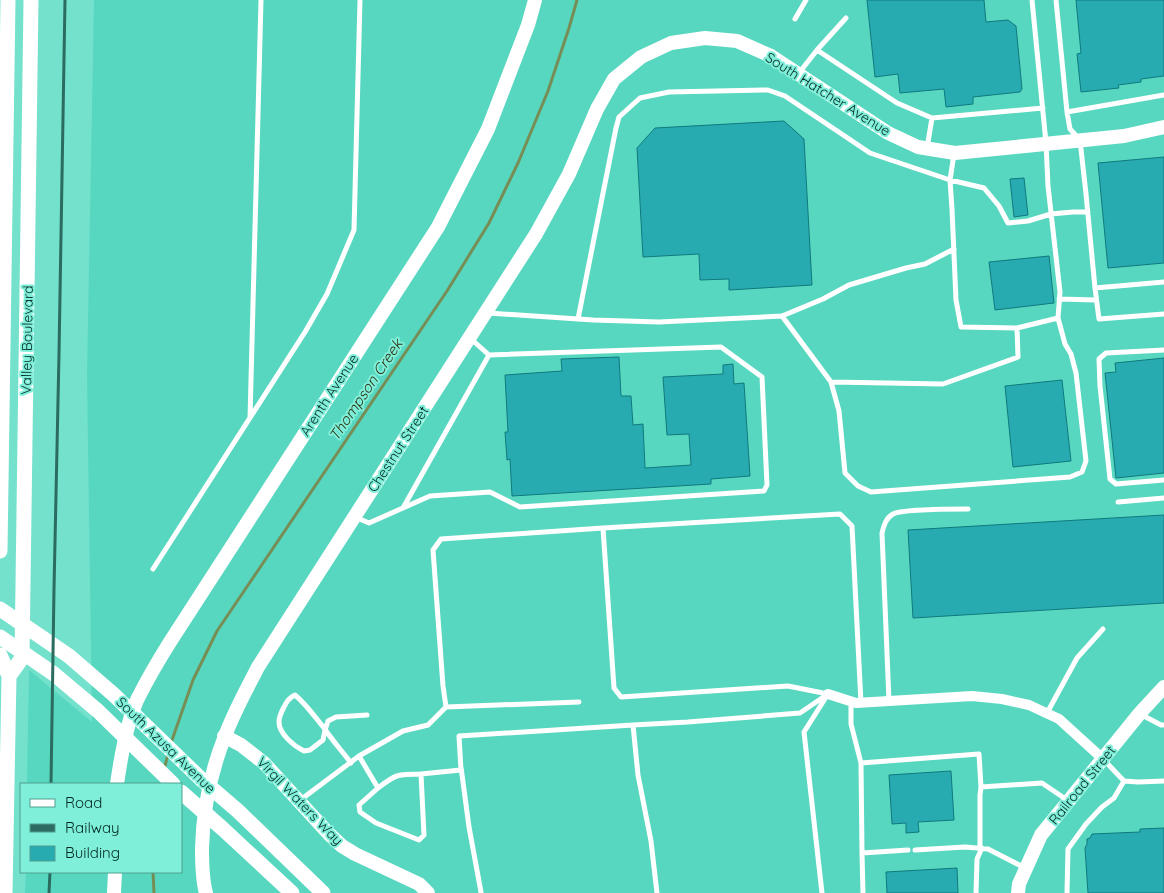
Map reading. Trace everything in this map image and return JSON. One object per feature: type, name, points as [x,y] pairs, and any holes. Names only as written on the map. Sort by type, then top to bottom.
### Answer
[{"type":"main road","name":"Valley Boulevard","points":[[0,551],[2,90],[8,0]]},
{"type":"main road","name":"Valley Boulevard","points":[[4,674],[22,658],[32,0]]},
{"type":"main road","points":[[2,90],[30,89]]},
{"type":"main road","points":[[0,496],[24,496]]},
{"type":"main road","name":"South Azusa Avenue","points":[[0,608],[69,656],[113,694],[322,893]]},
{"type":"main road","name":"South Azusa Avenue","points":[[0,637],[54,674],[98,711],[172,783]]},
{"type":"main road","points":[[0,655],[4,674],[3,816],[5,893]]},
{"type":"main road","name":"South Azusa Avenue","points":[[182,793],[292,893]]},
{"type":"street","name":"Arenth Avenue","points":[[117,783],[120,761],[136,702],[149,677],[438,226],[488,129],[528,25],[535,0]]},
{"type":"street","name":"South Hatcher Avenue","points":[[670,43],[705,38],[737,41],[771,56],[888,133],[918,147],[955,153],[1124,136],[1164,127]]},
{"type":"street","name":"Chestnut Street","points":[[206,893],[202,860],[205,811],[212,774],[224,736],[258,667],[541,225],[569,174],[597,109],[614,79],[641,57],[670,43]]},
{"type":"street","name":"Railroad Street","points":[[1018,893],[1019,884],[1041,834],[1140,713],[1164,687]]},
{"type":"street","points":[[828,694],[856,702],[972,696],[1002,699],[1029,705],[1059,719],[1103,759]]},
{"type":"street","name":"Virgil Waters Way","points":[[224,736],[241,745],[264,764],[342,846],[419,884],[428,893]]},
{"type":"street","points":[[114,893],[115,873]]},
{"type":"lane","points":[[250,418],[261,0]]},
{"type":"lane","points":[[153,569],[305,332],[326,294],[354,230],[360,0]]},
{"type":"lane","points":[[796,19],[806,0]]},
{"type":"lane","points":[[782,316],[830,382],[839,411],[845,473],[858,486],[871,492],[1070,477],[1082,472],[1086,461],[1076,373],[1058,318],[1060,292],[1048,186],[1043,108],[1032,0]]},
{"type":"lane","points":[[1056,0],[1067,112],[1070,129],[1080,140],[1099,319],[1164,314]]},
{"type":"lane","points":[[798,74],[846,18]]},
{"type":"lane","points":[[817,50],[897,103],[932,118],[1043,108]]},
{"type":"lane","points":[[578,319],[619,117],[640,98],[669,92],[768,90],[785,96],[870,153],[950,180],[984,188],[999,206],[1008,223],[1028,221],[1051,214],[1088,212]]},
{"type":"lane","points":[[1067,112],[1164,95]]},
{"type":"lane","points":[[927,148],[932,118]]},
{"type":"lane","points":[[955,153],[950,180],[956,300],[960,328],[1017,328],[1058,318]]},
{"type":"lane","points":[[486,312],[578,319],[660,322],[782,316],[823,299],[849,285],[924,264],[954,249]]},
{"type":"lane","points":[[1095,288],[1164,282]]},
{"type":"lane","points":[[1059,300],[1096,300]]},
{"type":"lane","points":[[830,382],[943,384],[1018,358],[1017,328]]},
{"type":"lane","points":[[354,516],[369,523],[430,496],[490,492],[520,507],[764,491],[767,485],[762,377],[721,346],[489,355],[469,338]]},
{"type":"lane","points":[[1164,350],[1106,354],[1099,359],[1110,479],[1116,484],[1164,480]]},
{"type":"lane","points":[[403,508],[489,355]]},
{"type":"lane","points":[[1118,502],[1164,498]]},
{"type":"lane","points":[[889,701],[882,533],[886,519],[895,513],[906,511],[968,509]]},
{"type":"lane","points":[[446,707],[433,550],[441,539],[840,514],[852,526],[856,702],[851,724],[861,763],[863,893]]},
{"type":"lane","points":[[603,528],[614,688],[620,697],[788,686],[828,694]]},
{"type":"lane","points":[[1047,713],[1077,658],[1103,629]]},
{"type":"lane","points":[[479,893],[460,766],[459,736],[800,713],[828,694]]},
{"type":"lane","points":[[822,893],[804,732],[828,694]]},
{"type":"lane","points":[[350,763],[335,741],[325,730],[301,700],[295,695],[290,697],[280,714],[279,724],[284,733],[291,742],[304,751],[310,750],[323,740],[325,730],[328,721],[336,717],[367,715]]},
{"type":"lane","points":[[298,801],[359,756],[403,731],[428,725],[446,707],[579,702]]},
{"type":"lane","points":[[1140,713],[1164,726]]},
{"type":"lane","points":[[633,725],[638,775],[651,841],[656,893]]},
{"type":"lane","points":[[861,763],[979,754],[981,848],[977,859],[976,893]]},
{"type":"lane","points":[[359,756],[378,788]]},
{"type":"lane","points":[[1103,759],[1124,781],[1164,781]]},
{"type":"lane","points":[[421,774],[424,835],[419,840],[376,823],[360,812],[359,806],[394,776],[461,770],[460,766]]},
{"type":"lane","points":[[1067,893],[1068,849],[1086,824],[1102,807],[1114,798],[1124,781]]},
{"type":"lane","points":[[981,787],[1042,783],[1068,801]]},
{"type":"lane","points":[[915,850],[965,847],[988,849],[1026,868]]},
{"type":"lane","points":[[862,853],[908,850]]},
{"type":"shaded area","points":[[94,0],[1164,0],[1164,893],[25,893],[26,873],[182,873],[182,783],[27,783],[29,670],[92,722],[87,375]]},
{"type":"building","points":[[867,0],[984,0],[986,22],[1008,20],[1016,26],[1022,89],[1020,92],[973,97],[973,104],[946,107],[944,89],[900,93],[898,74],[875,77]]},
{"type":"building","points":[[1076,0],[1164,0],[1164,76],[1118,85],[1119,88],[1081,92],[1077,54],[1081,53]]},
{"type":"building","points":[[784,121],[804,139],[812,285],[729,290],[729,279],[700,280],[699,254],[643,257],[637,148],[655,128]]},
{"type":"building","points":[[1164,157],[1164,263],[1108,268],[1098,163]]},
{"type":"building","points":[[1024,178],[1028,215],[1014,217],[1010,179]]},
{"type":"building","points":[[1049,256],[1054,303],[995,310],[989,262]]},
{"type":"building","points":[[619,357],[621,396],[631,396],[633,425],[643,424],[645,468],[691,465],[689,434],[667,435],[663,377],[723,374],[723,365],[733,364],[734,384],[744,383],[750,476],[711,479],[711,484],[512,496],[510,459],[507,460],[505,432],[508,432],[505,375],[562,371],[561,359]]},
{"type":"building","points":[[1164,358],[1164,473],[1116,478],[1105,373],[1116,372],[1115,363]]},
{"type":"building","points":[[1062,380],[1071,461],[1013,467],[1005,386]]},
{"type":"building","points":[[1164,515],[1164,603],[913,618],[908,530]]},
{"type":"building","points":[[951,771],[954,820],[918,822],[919,832],[906,833],[906,823],[892,824],[889,775]]},
{"type":"building","points":[[1164,828],[1164,893],[1088,893],[1085,848],[1087,839],[1092,834],[1140,832],[1140,829]]},
{"type":"building","points":[[957,868],[958,893],[887,893],[886,872]]},
{"type":"waterway","name":"Thompson Creek","points":[[171,743],[193,680],[217,631],[447,291],[489,223],[518,163],[548,91],[577,0]]},
{"type":"waterway","name":"Thompson Creek","points":[[164,770],[168,754]]},
{"type":"waterway","name":"Thompson Creek","points":[[153,873],[154,893]]},
{"type":"railway","points":[[51,783],[65,0]]},
{"type":"railway","points":[[49,893],[50,873]]}]
